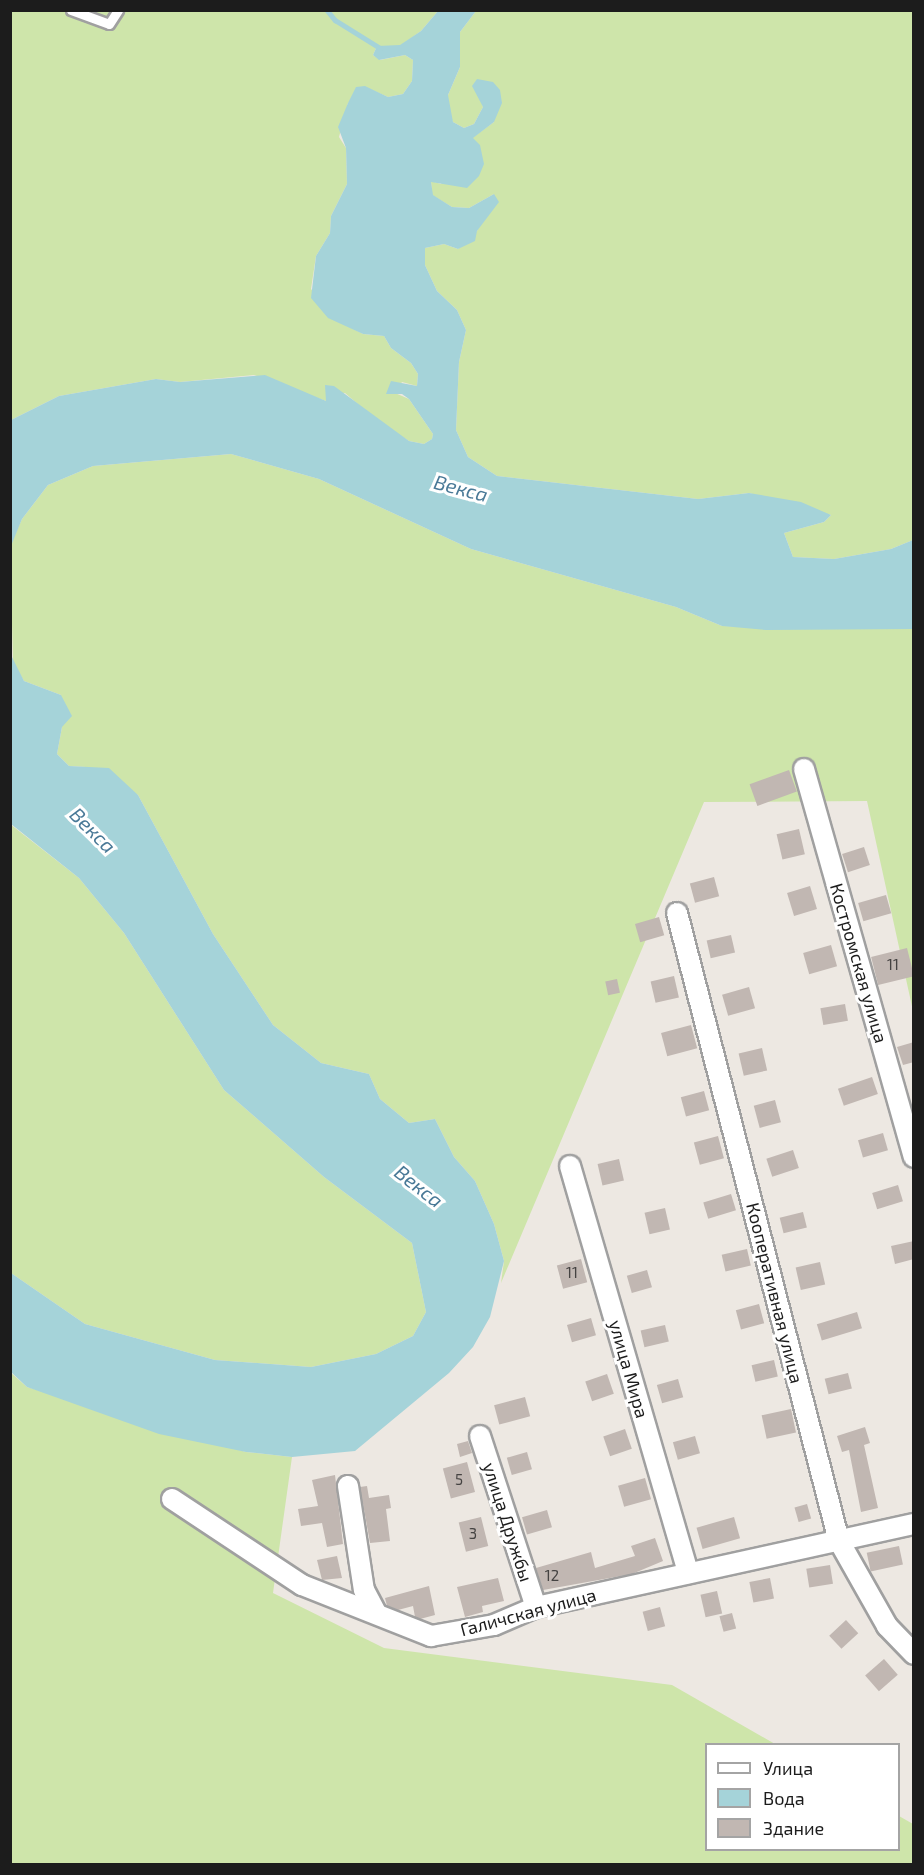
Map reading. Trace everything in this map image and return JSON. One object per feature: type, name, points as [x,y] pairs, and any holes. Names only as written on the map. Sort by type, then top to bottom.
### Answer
[{"type":"street","name":"Костромская улица","points":[[804,769],[914,1157]]},
{"type":"street","name":"Кооперативная улица","points":[[677,913],[839,1541],[887,1626],[914,1654]]},
{"type":"street","name":"улица Мира","points":[[570,1166],[688,1573]]},
{"type":"street","name":"улица Дружбы","points":[[480,1436],[536,1608]]},
{"type":"street","points":[[348,1486],[364,1590],[377,1614]]},
{"type":"street","name":"Галичская улица","points":[[172,1498],[302,1585],[431,1636],[494,1625],[536,1608],[914,1524]]},
{"type":"lane","points":[[71,10],[109,24],[118,10]]},
{"type":"green space","points":[[11,11],[438,11],[421,31],[400,46],[377,46],[373,55],[380,60],[405,55],[413,60],[412,81],[403,94],[388,97],[370,89],[348,103],[339,137],[346,148],[347,184],[331,216],[330,233],[316,256],[311,289],[338,321],[363,334],[384,336],[391,348],[411,363],[418,374],[417,386],[402,382],[395,393],[409,399],[433,434],[432,439],[424,444],[409,441],[381,424],[345,393],[327,395],[326,401],[254,375],[180,382],[156,379],[59,396],[11,420]]},
{"type":"green space","points":[[476,11],[913,11],[913,540],[891,549],[834,559],[793,557],[784,533],[824,522],[831,515],[749,493],[698,499],[497,476],[468,457],[456,430],[459,362],[466,330],[457,310],[437,291],[425,265],[425,248],[444,244],[458,249],[477,231],[494,194],[469,208],[452,207],[432,195],[431,181],[441,184],[472,138],[494,122],[479,95],[483,107],[474,124],[464,128],[453,122],[448,110],[448,95],[460,67],[460,32]]},
{"type":"green space","points":[[231,454],[319,479],[471,549],[676,607],[722,626],[913,629],[913,1011],[867,801],[704,802],[501,1283],[504,1261],[494,1224],[475,1181],[454,1157],[435,1119],[409,1123],[380,1099],[369,1074],[321,1063],[273,1025],[213,934],[138,795],[86,767],[69,766],[57,754],[62,727],[61,695],[24,681],[13,663],[10,546],[22,519],[48,485],[93,466]]},
{"type":"green space","points":[[10,824],[79,878],[124,933],[224,1090],[324,1177],[412,1243],[426,1312],[413,1336],[376,1354],[311,1367],[215,1360],[85,1324],[11,1273]]},
{"type":"green space","points":[[10,1372],[27,1387],[246,1452],[292,1457],[273,1593],[384,1648],[672,1685],[773,1743],[705,1743],[705,1851],[900,1851],[900,1817],[913,1824],[913,1864],[11,1864]]},
{"type":"water","name":"Векса","points":[[438,11],[476,11],[460,32],[460,67],[448,95],[453,122],[464,128],[474,124],[483,107],[472,86],[477,79],[493,82],[500,90],[502,103],[494,122],[473,138],[480,145],[484,164],[479,176],[467,188],[431,182],[433,195],[452,207],[469,208],[494,194],[499,202],[477,231],[475,241],[458,249],[444,244],[425,248],[425,265],[437,291],[457,310],[466,330],[459,362],[456,430],[468,457],[497,476],[698,499],[749,493],[801,502],[831,515],[824,522],[784,533],[793,557],[834,559],[891,549],[913,540],[913,629],[766,630],[722,626],[676,607],[471,549],[319,479],[231,454],[93,466],[48,485],[22,519],[11,546],[11,420],[59,396],[156,379],[180,382],[265,375],[326,401],[325,385],[334,386],[409,441],[424,444],[432,439],[433,434],[409,399],[402,394],[386,394],[391,381],[417,386],[418,374],[411,363],[391,348],[384,336],[363,334],[328,318],[311,298],[316,256],[330,233],[331,216],[347,184],[346,148],[338,127],[348,103],[356,87],[365,86],[388,97],[403,94],[412,81],[413,60],[405,55],[379,60],[373,55],[377,46],[400,45],[421,31]]},
{"type":"water","name":"Векса","points":[[10,653],[24,681],[61,695],[72,716],[62,727],[57,754],[69,766],[109,768],[138,795],[213,934],[273,1025],[321,1063],[369,1074],[380,1099],[409,1123],[435,1119],[454,1157],[475,1181],[494,1224],[504,1261],[490,1317],[473,1347],[449,1373],[355,1451],[292,1457],[246,1452],[159,1434],[27,1387],[11,1372],[11,1273],[85,1324],[215,1360],[311,1367],[376,1354],[413,1336],[426,1312],[412,1243],[324,1177],[224,1090],[124,933],[79,878],[11,824]]},
{"type":"building","points":[[789,770],[797,792],[757,806],[750,784]]},
{"type":"building","points":[[799,829],[805,854],[782,860],[777,834]]},
{"type":"building","points":[[864,847],[870,865],[848,872],[842,854]]},
{"type":"building","points":[[714,877],[719,896],[695,903],[690,883]]},
{"type":"building","points":[[810,886],[817,909],[794,916],[787,893]]},
{"type":"building","points":[[886,895],[891,913],[863,921],[858,903]]},
{"type":"building","points":[[659,917],[664,935],[640,942],[635,924]]},
{"type":"building","points":[[731,935],[735,953],[711,958],[707,941]]},
{"type":"building","points":[[831,945],[837,966],[809,974],[803,953]]},
{"type":"building","points":[[907,948],[914,976],[878,985],[871,957]]},
{"type":"building","points":[[674,976],[679,997],[656,1003],[651,981]]},
{"type":"building","points":[[617,979],[620,993],[608,995],[605,981]]},
{"type":"building","points":[[749,987],[755,1008],[728,1016],[722,995]]},
{"type":"building","points":[[845,1004],[848,1021],[823,1025],[820,1008]]},
{"type":"building","points":[[691,1025],[697,1048],[667,1056],[661,1033]]},
{"type":"building","points":[[914,1042],[914,1062],[903,1065],[897,1047]]},
{"type":"building","points":[[762,1048],[767,1070],[744,1076],[739,1053]]},
{"type":"building","points":[[872,1077],[878,1094],[844,1106],[838,1089]]},
{"type":"building","points":[[704,1091],[709,1110],[686,1117],[681,1097]]},
{"type":"building","points":[[775,1100],[781,1122],[760,1128],[754,1106]]},
{"type":"building","points":[[883,1133],[888,1150],[863,1157],[858,1140]]},
{"type":"building","points":[[718,1136],[724,1158],[700,1165],[694,1142]]},
{"type":"building","points":[[793,1150],[799,1168],[772,1177],[766,1159]]},
{"type":"building","points":[[619,1159],[624,1180],[603,1185],[598,1164]]},
{"type":"building","points":[[898,1185],[903,1201],[877,1209],[872,1193]]},
{"type":"building","points":[[731,1194],[736,1210],[708,1219],[703,1202]]},
{"type":"building","points":[[665,1208],[670,1229],[649,1234],[645,1213]]},
{"type":"building","points":[[803,1212],[807,1228],[784,1233],[780,1218]]},
{"type":"building","points":[[914,1241],[914,1259],[895,1264],[891,1246]]},
{"type":"building","points":[[747,1249],[751,1266],[725,1271],[722,1255]]},
{"type":"building","points":[[581,1259],[587,1282],[563,1289],[557,1265]]},
{"type":"building","points":[[820,1262],[825,1284],[801,1290],[796,1268]]},
{"type":"building","points":[[647,1270],[652,1287],[632,1293],[627,1276]]},
{"type":"building","points":[[759,1304],[764,1323],[741,1330],[736,1310]]},
{"type":"building","points":[[857,1312],[862,1328],[822,1341],[817,1324]]},
{"type":"building","points":[[591,1318],[596,1335],[572,1342],[567,1325]]},
{"type":"building","points":[[665,1325],[669,1342],[644,1347],[641,1331]]},
{"type":"building","points":[[774,1360],[778,1377],[755,1382],[752,1365]]},
{"type":"building","points":[[848,1373],[852,1389],[829,1394],[825,1379]]},
{"type":"building","points":[[607,1374],[614,1394],[592,1401],[585,1381]]},
{"type":"building","points":[[678,1379],[683,1397],[662,1403],[657,1385]]},
{"type":"building","points":[[525,1397],[530,1416],[499,1425],[494,1405]]},
{"type":"building","points":[[791,1409],[796,1432],[767,1439],[762,1415]]},
{"type":"building","points":[[865,1427],[870,1443],[864,1445],[878,1508],[861,1512],[849,1450],[842,1452],[837,1436]]},
{"type":"building","points":[[625,1429],[632,1449],[610,1456],[603,1436]]},
{"type":"building","points":[[695,1436],[700,1453],[678,1460],[673,1442]]},
{"type":"building","points":[[468,1441],[472,1453],[460,1457],[457,1444]]},
{"type":"building","points":[[527,1452],[532,1469],[512,1475],[507,1458]]},
{"type":"building","points":[[467,1462],[475,1492],[451,1498],[443,1468]]},
{"type":"building","points":[[335,1475],[343,1544],[327,1547],[322,1523],[301,1526],[298,1509],[318,1506],[312,1480]]},
{"type":"building","points":[[645,1478],[651,1499],[624,1507],[618,1486]]},
{"type":"building","points":[[367,1486],[369,1498],[389,1495],[391,1508],[386,1509],[390,1541],[370,1543],[360,1487]]},
{"type":"building","points":[[807,1504],[811,1518],[799,1522],[795,1508]]},
{"type":"building","points":[[547,1510],[552,1527],[527,1534],[522,1517]]},
{"type":"building","points":[[481,1517],[488,1546],[466,1552],[459,1523]]},
{"type":"building","points":[[734,1517],[740,1538],[703,1549],[697,1528]]},
{"type":"building","points":[[655,1538],[663,1561],[632,1574],[543,1590],[536,1568],[591,1552],[595,1568],[635,1556],[631,1546]]},
{"type":"building","points":[[899,1546],[903,1565],[871,1571],[867,1553]]},
{"type":"building","points":[[337,1556],[342,1578],[322,1580],[317,1560]]},
{"type":"building","points":[[830,1565],[833,1584],[809,1588],[806,1569]]},
{"type":"building","points":[[498,1578],[504,1601],[482,1606],[483,1612],[465,1617],[457,1587]]},
{"type":"building","points":[[770,1578],[774,1599],[753,1603],[749,1582]]},
{"type":"building","points":[[429,1586],[435,1615],[420,1619],[415,1617],[413,1606],[398,1610],[387,1606],[385,1598]]},
{"type":"building","points":[[717,1591],[722,1613],[706,1617],[700,1595]]},
{"type":"building","points":[[660,1607],[665,1626],[648,1631],[643,1612]]},
{"type":"building","points":[[732,1613],[736,1628],[724,1632],[719,1616]]},
{"type":"building","points":[[846,1620],[858,1633],[841,1649],[829,1636]]},
{"type":"building","points":[[884,1659],[898,1675],[879,1691],[865,1675]]},
{"type":"waterway","points":[[327,10],[335,20],[380,48]]}]
